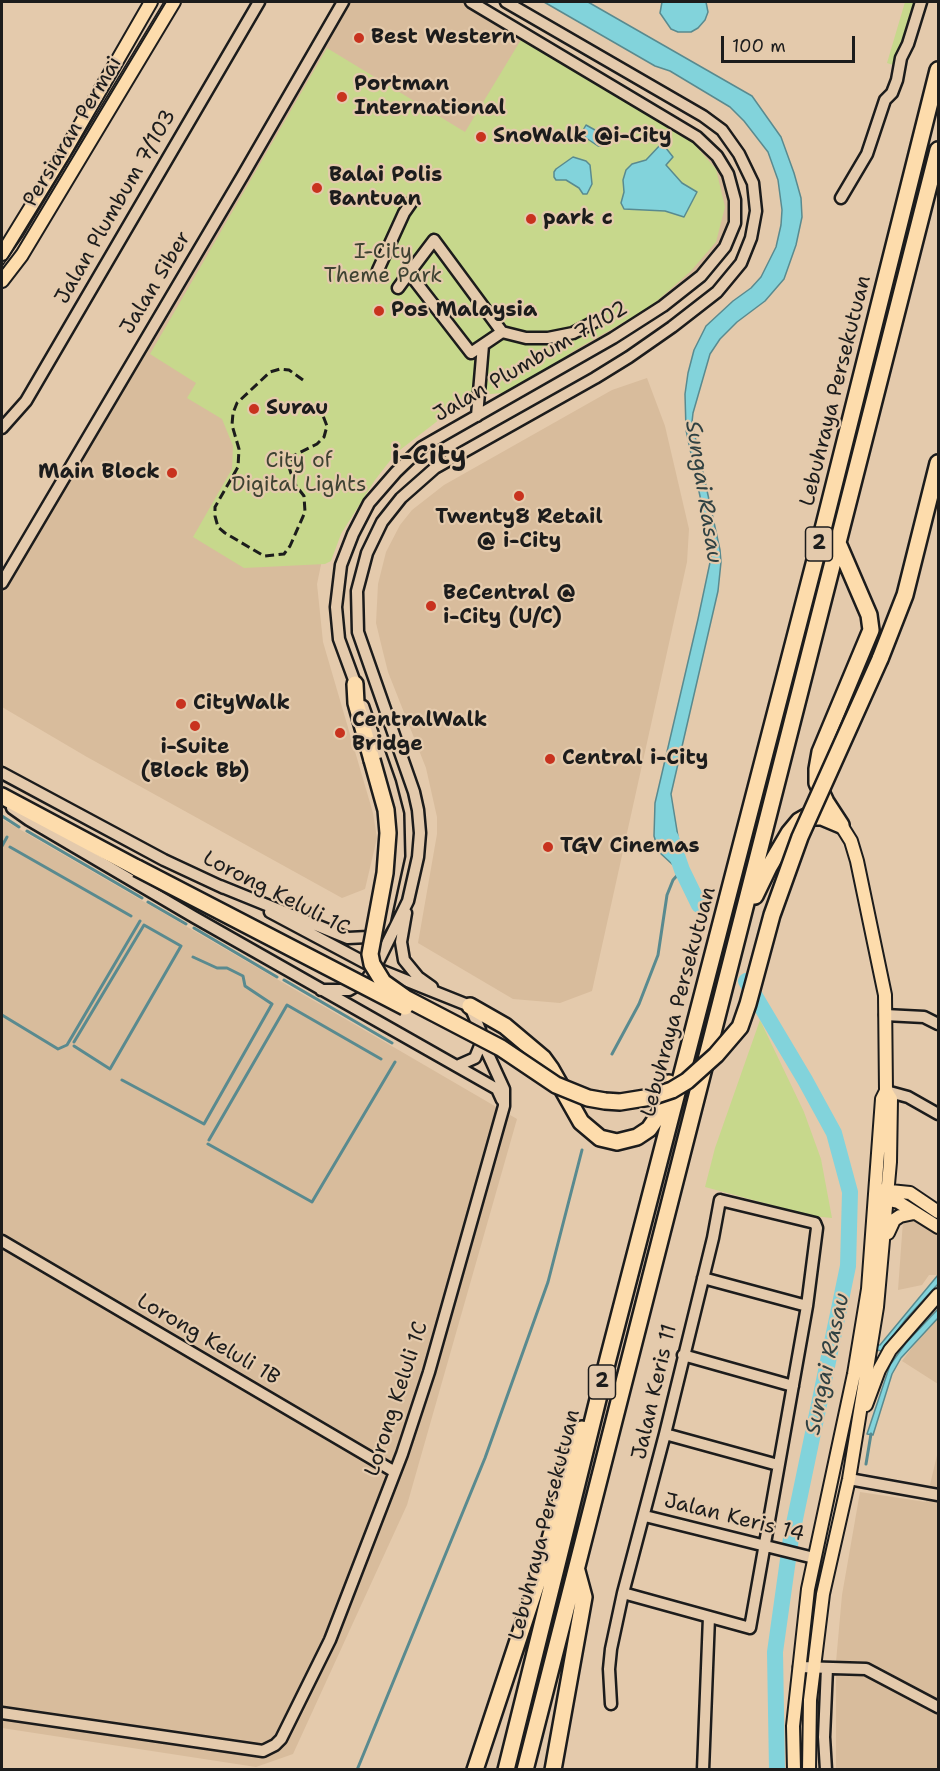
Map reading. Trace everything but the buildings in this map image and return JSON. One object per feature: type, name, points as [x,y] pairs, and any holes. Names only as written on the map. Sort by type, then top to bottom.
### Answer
[{"type":"highway","name":"Lebuhraya Persekutuan","points":[[506,1770],[608,1359],[939,70]]},
{"type":"highway","name":"Lebuhraya Persekutuan","points":[[525,1770],[939,150]]},
{"type":"highway","points":[[2,798],[556,1085],[588,1098],[620,1102],[651,1097],[672,1090],[687,1082],[716,1055],[740,1027],[772,915],[793,855],[880,659],[905,596],[939,463]]},
{"type":"highway","points":[[838,543],[869,615],[871,630],[820,752],[817,768],[817,783],[841,825]]},
{"type":"highway","points":[[355,684],[356,703],[386,810],[388,833],[385,873],[370,954],[376,973],[383,982],[407,999],[501,1047],[536,1073]]},
{"type":"highway","points":[[742,923],[769,867],[789,833],[799,821],[806,817],[822,817],[841,825]]},
{"type":"highway","points":[[470,1006],[505,1026],[543,1058],[581,1122],[600,1138],[616,1142],[637,1137],[649,1129],[660,1113],[674,1066],[697,1017]]},
{"type":"highway","points":[[475,1770],[542,1568],[574,1452],[608,1359]]},
{"type":"highway","points":[[553,1770],[584,1597],[576,1568]]},
{"type":"main road","name":"Persiaran Permai","points":[[2,254],[64,153],[151,2]]},
{"type":"main road","points":[[162,21],[166,2]]},
{"type":"main road","name":"Persiaran Permai","points":[[2,281],[22,255],[174,2]]},
{"type":"main road","points":[[808,1770],[808,1726],[820,1668],[823,1594],[849,1479],[877,1307],[884,1242],[882,1099],[886,1091],[885,995],[857,861],[851,841],[841,825]]},
{"type":"main road","points":[[794,1770],[793,1726],[808,1589],[854,1374],[882,1194],[890,1162],[891,1099],[886,1091]]},
{"type":"main road","points":[[890,1162],[896,1177],[910,1193],[939,1212]]},
{"type":"main road","points":[[882,1194],[910,1193]]},
{"type":"main road","points":[[882,1194],[939,1227]]},
{"type":"main road","points":[[884,1242],[894,1220],[904,1214],[914,1213]]},
{"type":"main road","points":[[856,1432],[879,1371],[890,1350],[939,1295]]},
{"type":"street","name":"Jalan Plumbum 7/103","points":[[2,428],[26,400],[259,2]]},
{"type":"street","name":"Jalan Siber","points":[[2,583],[343,2]]},
{"type":"street","name":"Jalan Plumbum 7/102","points":[[220,885],[348,938],[368,937],[378,932],[385,920],[399,856],[398,814],[390,783],[339,639],[336,607],[341,565],[353,534],[369,503],[422,447],[614,338],[663,306],[700,276],[725,247],[735,223],[735,200],[728,174],[717,156],[697,137],[471,2]]},
{"type":"street","name":"Jalan Plumbum 7/102","points":[[375,968],[408,901],[418,857],[420,833],[418,810],[409,774],[358,632],[357,591],[367,553],[382,522],[401,498],[435,468],[629,357],[717,292],[741,262],[751,238],[756,211],[753,183],[739,154],[722,130],[703,116],[506,2]]},
{"type":"street","points":[[841,198],[872,143],[882,110],[897,80],[901,58],[908,44],[921,2]]},
{"type":"street","points":[[378,270],[404,213],[411,203]]},
{"type":"street","points":[[398,288],[434,240],[502,332],[526,338],[548,338],[573,333],[594,322]]},
{"type":"street","points":[[409,273],[471,353],[502,332]]},
{"type":"street","points":[[663,306],[680,320]]},
{"type":"street","points":[[477,416],[483,345]]},
{"type":"street","name":"Lorong Keluli 1C","points":[[2,773],[164,860],[220,885],[375,968],[470,1006]]},
{"type":"street","points":[[2,798],[29,820],[321,990],[497,1089],[504,1106]]},
{"type":"street","points":[[408,901],[401,942],[404,960],[418,977],[447,998]]},
{"type":"street","points":[[321,990],[349,990],[366,980],[375,968]]},
{"type":"street","points":[[470,1006],[482,1041],[504,1089],[504,1106]]},
{"type":"street","points":[[885,1015],[924,1017],[939,1024]]},
{"type":"street","points":[[456,1066],[475,1058],[482,1041]]},
{"type":"street","points":[[886,1091],[908,1096],[939,1114]]},
{"type":"street","name":"Lorong Keluli 1C","points":[[2,1713],[262,1750],[270,1748],[281,1739],[330,1640],[395,1472],[429,1372],[504,1106]]},
{"type":"street","name":"Jalan Keris 11","points":[[611,1704],[609,1669],[622,1593],[645,1516],[721,1199],[816,1223],[807,1306]]},
{"type":"street","name":"Lorong Keluli 1B","points":[[2,1241],[395,1472]]},
{"type":"street","points":[[622,1593],[750,1628],[768,1547],[778,1465],[807,1306],[703,1278]]},
{"type":"street","points":[[683,1355],[793,1386]]},
{"type":"street","points":[[665,1434],[778,1465]]},
{"type":"street","points":[[849,1479],[939,1495]]},
{"type":"street","name":"Jalan Keris 14","points":[[645,1516],[814,1558]]},
{"type":"street","points":[[703,1770],[709,1617]]},
{"type":"street","points":[[799,1667],[866,1669],[939,1707]]},
{"type":"street","points":[[820,1668],[826,1770]]},
{"type":"shaded area","points":[[348,2],[463,2],[696,142],[713,159],[722,175],[729,201],[729,224],[722,242],[700,270],[669,296],[580,352],[501,378],[474,381],[394,441],[324,550],[317,584],[323,642],[373,813],[377,838],[365,889],[342,898],[87,757],[2,707],[2,594]]},
{"type":"shaded area","points":[[647,378],[665,426],[689,529],[687,562],[592,991],[560,1003],[513,999],[418,943],[437,834],[437,817],[426,768],[388,672],[376,623],[378,584],[386,552],[400,525],[412,510],[444,485],[612,390]]},
{"type":"shaded area","points":[[2,819],[517,1119],[407,1505],[293,1754],[256,1767],[2,1728]]},
{"type":"shaded area","points":[[917,1219],[938,1231],[938,1272],[937,1275],[929,1275],[922,1285],[898,1290],[903,1221]]},
{"type":"shaded area","points":[[938,1313],[938,1384],[902,1361]]},
{"type":"shaded area","points":[[938,1451],[938,1769],[836,1770],[836,1662],[842,1595],[860,1492],[926,1502]]},
{"type":"green space","points":[[905,2],[917,2],[912,24],[893,65],[887,63]]},
{"type":"green space","name":"I-City Theme Park","points":[[522,38],[693,143],[716,169],[725,207],[716,242],[691,271],[650,307],[575,350],[512,392],[470,396],[396,453],[375,480],[341,534],[331,561],[325,564],[244,568],[193,537],[232,469],[233,446],[222,419],[187,398],[196,383],[150,354],[327,48],[465,132]]},
{"type":"green space","points":[[760,1020],[804,1112],[821,1159],[832,1218],[812,1216],[705,1187],[715,1148]]},
{"type":"water","points":[[544,2],[588,2],[752,96],[781,137],[801,198],[802,217],[796,245],[784,279],[765,301],[737,322],[720,339],[710,354],[693,413],[692,422],[721,562],[718,591],[671,794],[681,855],[673,865],[659,852],[654,836],[655,803],[712,553],[686,430],[685,394],[688,373],[694,350],[706,326],[761,277],[776,247],[782,210],[778,180],[768,152],[730,107],[670,71],[655,66]]},
{"type":"water","points":[[662,2],[706,2],[708,12],[698,28],[691,32],[678,32],[671,29],[660,13]]},
{"type":"water","points":[[586,125],[595,130],[596,136],[608,139],[610,142],[607,145],[598,146],[586,138],[582,132]]},
{"type":"water","points":[[662,143],[673,157],[666,165],[682,183],[697,192],[684,217],[665,211],[624,209],[621,203],[626,170],[632,164],[646,160]]},
{"type":"water","points":[[573,157],[586,161],[590,165],[592,184],[587,194],[583,194],[579,188],[566,180],[556,180],[554,177],[556,169]]},
{"type":"water","points":[[938,1275],[938,1284],[906,1319],[882,1351],[876,1350],[878,1345]]},
{"type":"water","points":[[938,1309],[938,1318],[901,1358],[892,1374],[873,1435],[867,1434],[890,1365],[906,1343]]},
{"type":"waterway","points":[[2,816],[19,827]]},
{"type":"waterway","points":[[27,831],[142,898]]},
{"type":"waterway","points":[[2,846],[7,837]]},
{"type":"waterway","name":"Sungai Rasau","points":[[671,838],[682,870],[699,905]]},
{"type":"waterway","points":[[10,847],[131,916]]},
{"type":"waterway","points":[[612,1054],[639,1004],[658,955],[667,895],[673,880],[682,870]]},
{"type":"waterway","points":[[148,902],[186,924]]},
{"type":"waterway","points":[[2,1015],[58,1049],[67,1045],[140,921]]},
{"type":"waterway","points":[[74,1042],[144,925],[181,946],[110,1069],[74,1046]]},
{"type":"waterway","points":[[194,928],[277,977]]},
{"type":"waterway","points":[[122,1080],[204,1124],[272,1004],[245,986],[243,976],[193,957]]},
{"type":"waterway","points":[[284,980],[392,1043]]},
{"type":"waterway","name":"Sungai Rasau","points":[[746,981],[834,1133],[850,1192],[848,1266],[791,1538],[775,1652],[777,1770]]},
{"type":"waterway","points":[[209,1140],[287,1005],[381,1059]]},
{"type":"waterway","points":[[208,1144],[312,1202],[395,1062]]},
{"type":"waterway","points":[[357,1770],[485,1458],[548,1282],[582,1150]]},
{"type":"waterway","points":[[866,1464],[871,1434]]},
{"type":"tram line","points":[[2,266],[23,236],[164,2]]},
{"type":"railway","points":[[303,380],[289,370],[280,369],[270,372],[237,403],[233,413],[232,425],[239,449],[238,467],[215,507],[215,516],[218,527],[225,533],[264,556],[284,554],[305,512],[304,496],[294,483],[289,467],[295,455],[317,444],[324,437],[327,426],[318,403]]},
{"type":"place","name":"Best Western","points":[[359,38]]},
{"type":"place","name":"Portman International","points":[[342,97]]},
{"type":"place","name":"SnoWalk @i-City","points":[[481,137]]},
{"type":"place","name":"Balai Polis Bantuan","points":[[317,188]]},
{"type":"place","name":"park c","points":[[531,219]]},
{"type":"place","name":"Pos Malaysia","points":[[379,311]]},
{"type":"place","name":"Surau","points":[[254,409]]},
{"type":"place","name":"Main Block","points":[[172,473]]},
{"type":"place","name":"Twenty8 Retail @ i-City","points":[[519,496]]},
{"type":"place","name":"BeCentral @ i-City (U/C)","points":[[431,606]]},
{"type":"place","name":"CityWalk","points":[[181,704]]},
{"type":"place","name":"i-Suite (Block Bb)","points":[[195,726]]},
{"type":"place","name":"CentralWalk Bridge","points":[[340,733]]},
{"type":"place","name":"Central i-City","points":[[550,759]]},
{"type":"place","name":"TGV Cinemas","points":[[548,847]]},
{"type":"district","name":"i-City","points":[[429,457]]},
{"type":"park label","name":"City of Digital Lights","points":[[299,474]]}]
